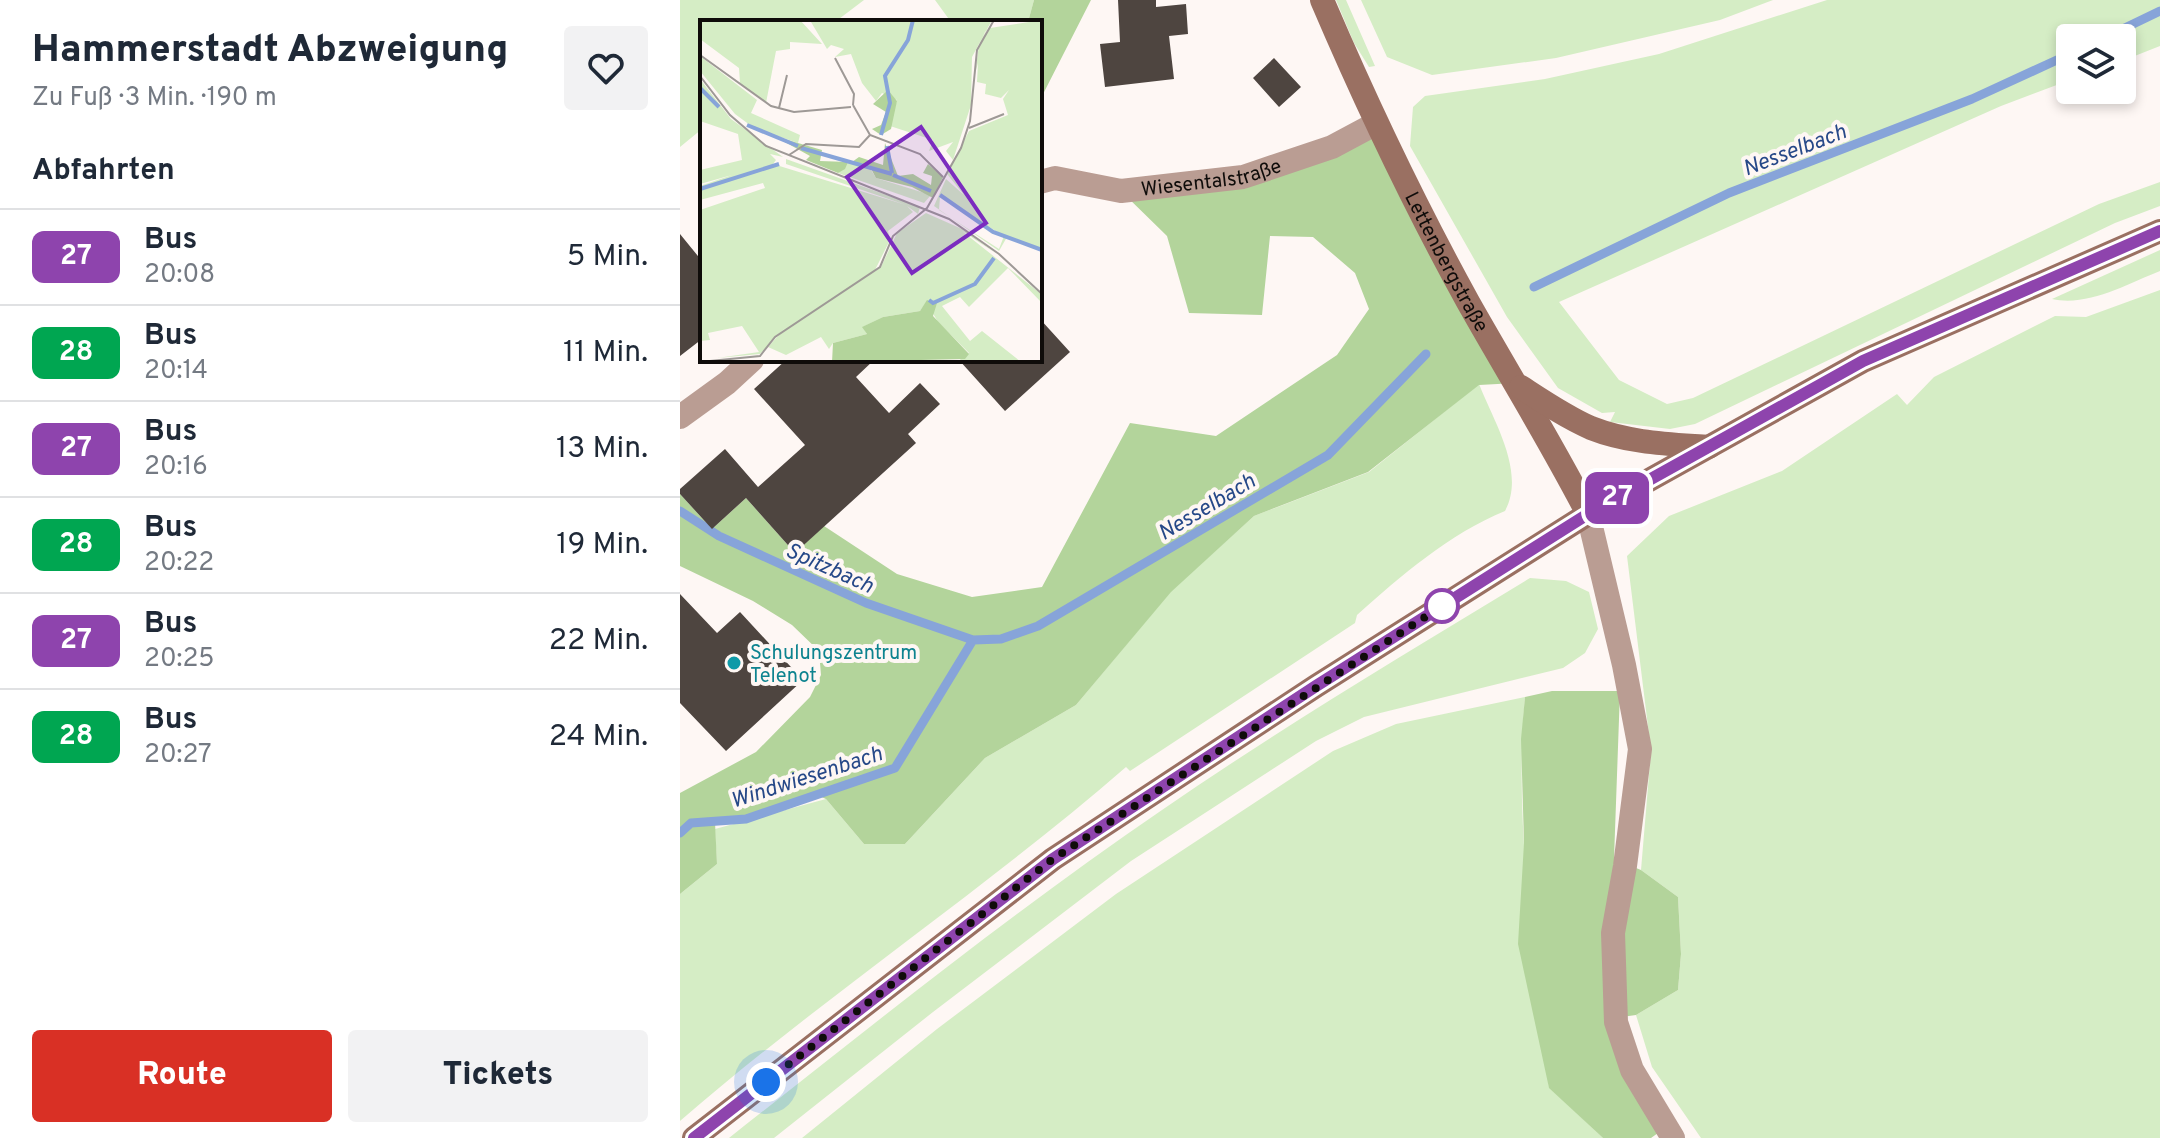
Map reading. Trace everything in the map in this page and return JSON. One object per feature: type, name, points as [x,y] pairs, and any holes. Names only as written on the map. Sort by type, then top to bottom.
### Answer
[{"type":"main road","name":"Lettenbergstraße","points":[[1322,0],[1375,124],[1468,301],[1588,514]]},
{"type":"main road","points":[[694,1138],[1053,859],[1316,686],[1588,514],[1863,361],[2160,231]]},
{"type":"main road","points":[[1516,383],[1565,415],[1593,428],[1650,442],[1709,447]]},
{"type":"street","name":"Wiesentalstraße","points":[[1042,181],[1055,178],[1121,191],[1243,177],[1332,147],[1375,124]]},
{"type":"street","points":[[680,417],[750,362]]},
{"type":"street","points":[[1588,514],[1624,665],[1640,749],[1613,933],[1616,1022],[1632,1070],[1673,1138]]},
{"type":"green space","points":[[680,0],[864,0],[838,20],[700,20],[700,131],[680,147]]},
{"type":"green space","points":[[935,0],[1034,0],[1029,20],[950,20]]},
{"type":"green space","points":[[1034,0],[1091,0],[1042,96],[1042,20],[1029,20]]},
{"type":"green space","points":[[1336,0],[1346,0],[1375,66],[1369,67],[1354,43]]},
{"type":"green space","points":[[1361,0],[1773,0],[1720,20],[1556,58],[1432,75],[1387,57]]},
{"type":"green space","points":[[1827,0],[2160,0],[2160,46],[2136,55],[2136,24],[2056,24],[2056,85],[2001,106],[1559,302],[1619,380],[1667,404],[1693,398],[2099,204],[2160,182],[2160,206],[2115,223],[1695,424],[1670,429],[1610,422],[1615,412],[1602,413],[1558,388],[1507,317],[1410,146],[1413,107],[1425,96],[1545,79],[1659,54]]},
{"type":"green space","points":[[1375,124],[1516,383],[1479,385],[1368,472],[1254,516],[1171,592],[1076,705],[985,758],[905,844],[864,844],[826,799],[817,795],[746,819],[715,822],[717,864],[680,894],[680,793],[756,752],[810,697],[821,675],[819,651],[792,625],[753,601],[680,566],[680,494],[712,529],[746,498],[795,553],[824,526],[897,574],[972,597],[1042,587],[1130,423],[1216,436],[1337,355],[1369,309],[1355,273],[1313,237],[1270,236],[1262,315],[1189,313],[1167,236],[1121,191],[1243,177]]},
{"type":"green space","points":[[2160,250],[2160,271],[2093,297],[2066,301],[2052,299]]},
{"type":"green space","points":[[2160,290],[2160,1138],[1701,1138],[1652,1067],[1636,1015],[1678,990],[1681,954],[1678,897],[1641,870],[1651,751],[1627,556],[1669,516],[1782,471],[1897,394],[1907,405],[1934,377],[2055,316],[2086,317]]},
{"type":"green space","points":[[1479,384],[1506,447],[1510,464],[1511,496],[1505,511],[1465,531],[1427,557],[1357,615],[1355,623],[1130,771],[1126,767],[1016,858],[790,1031],[680,1121],[680,894],[717,864],[715,829],[826,799],[864,844],[905,844],[985,758],[1076,705],[1171,591],[1254,516],[1369,472]]},
{"type":"green space","points":[[1530,578],[1566,581],[1589,592],[1598,629],[1585,653],[1563,668],[1364,717],[1316,741],[1131,861],[774,1138],[729,1138],[943,970],[1106,849],[1298,720]]},
{"type":"green space","points":[[1552,691],[1620,691],[1614,859],[1641,870],[1678,897],[1681,954],[1678,990],[1636,1015],[1607,1019],[1658,1133],[1651,1138],[1603,1138],[1549,1088],[1518,944],[1524,843],[1521,739],[1525,697]]},
{"type":"green space","points":[[1525,697],[1522,746],[1524,843],[1549,1087],[1603,1138],[802,1138],[937,1029],[1116,894],[1333,751],[1396,724]]},
{"type":"building","points":[[1118,0],[1156,0],[1156,7],[1186,4],[1188,34],[1169,36],[1174,79],[1105,87],[1100,44],[1120,42]]},
{"type":"building","points":[[1274,58],[1301,87],[1279,107],[1253,78]]},
{"type":"building","points":[[680,234],[700,259],[700,341],[680,356]]},
{"type":"building","points":[[1042,321],[1070,352],[1005,411],[961,362],[1042,362]]},
{"type":"building","points":[[784,362],[872,362],[856,377],[889,413],[920,383],[940,404],[908,434],[916,443],[795,553],[746,498],[712,529],[680,494],[680,489],[725,449],[758,487],[805,445],[754,389]]},
{"type":"building","name":"Schulungszentrum Telenot","points":[[680,594],[717,633],[740,612],[803,680],[726,751],[680,703]]},
{"type":"waterway","name":"Nesselbach","points":[[2133,24],[2160,11]]},
{"type":"waterway","name":"Nesselbach","points":[[1534,287],[1729,193],[1972,99],[2056,60]]},
{"type":"waterway","name":"Nesselbach","points":[[680,511],[719,536],[866,603],[973,640],[1001,639],[1038,626],[1328,455],[1426,354]]},
{"type":"waterway","name":"Windwiesenbach","points":[[680,833],[691,823],[746,819],[895,768],[973,640]]},
{"type":"bus line","name":"27","points":[[694,1138],[1053,859],[1316,686],[1588,514],[1863,361],[2160,231]]},
{"type":"place","name":"Schulungszentrum Telenot","points":[[734,663]]},
{"type":"route","points":[[766,1082],[1053,859],[1442,606]]},
{"type":"water label","name":"Spitzbach","points":[[830,567]]}]
